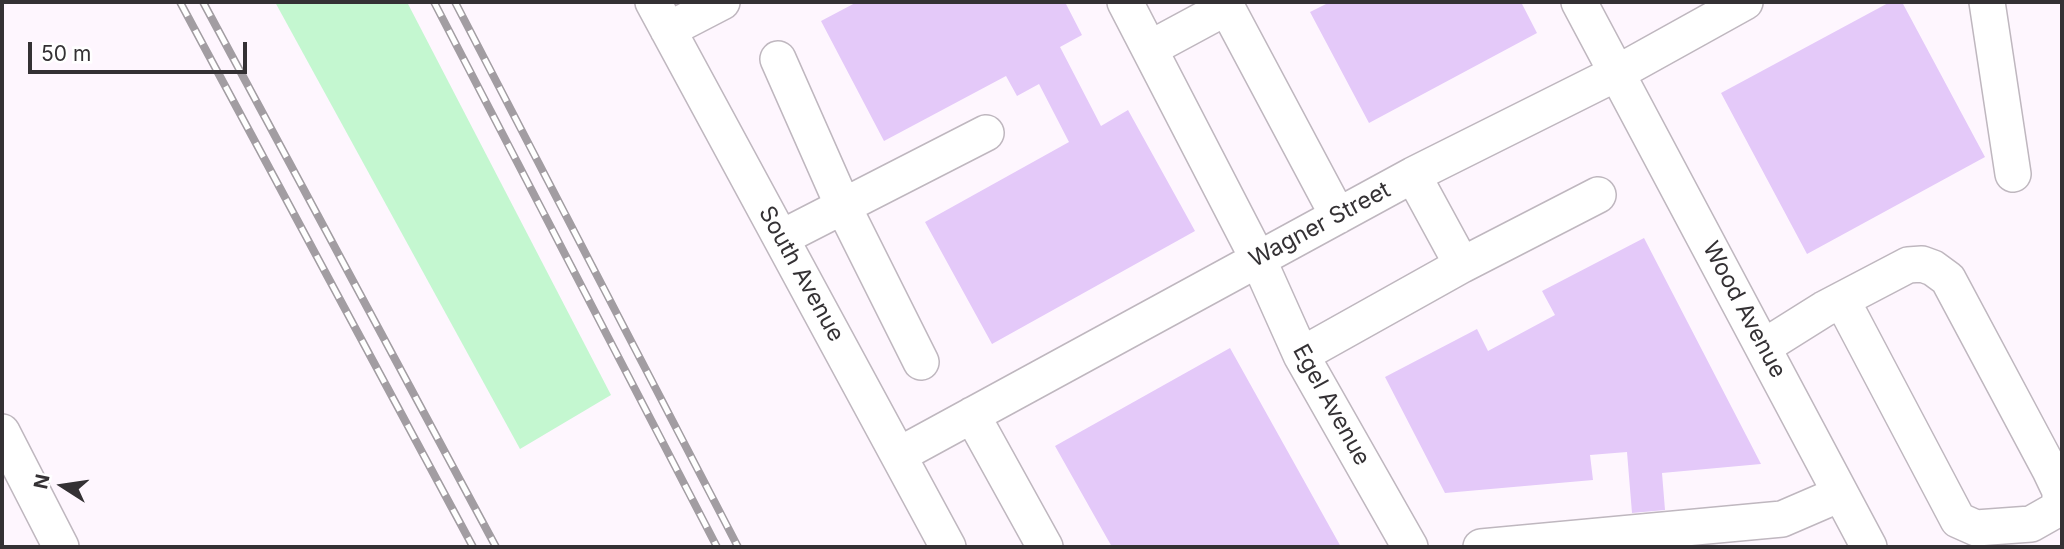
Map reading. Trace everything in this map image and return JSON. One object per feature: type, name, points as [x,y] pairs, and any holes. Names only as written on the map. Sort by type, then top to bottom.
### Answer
[{"type":"street","points":[[661,16],[722,2]]},
{"type":"street","name":"Egel Avenue","points":[[1125,2],[1258,258],[1301,355],[1399,543]]},
{"type":"street","name":"Wood Avenue","points":[[1579,2],[1765,346],[1869,547]]},
{"type":"street","name":"Wagner Street","points":[[899,455],[1413,175],[1617,73],[1698,13],[1745,2]]},
{"type":"street","points":[[1987,2],[2013,174]]},
{"type":"street","points":[[1151,48],[1225,4],[1338,216]]},
{"type":"street","name":"South Avenue","points":[[661,16],[948,547]]},
{"type":"street","points":[[778,58],[843,206],[921,362]]},
{"type":"street","points":[[781,238],[986,132]]},
{"type":"street","points":[[1413,175],[1462,265]]},
{"type":"street","points":[[1301,355],[1462,265],[1598,195]]},
{"type":"street","points":[[1765,346],[1824,309],[1848,309],[1882,278],[1908,265],[1922,264],[1948,279],[2060,491],[2060,504],[2054,511],[2031,524],[1976,528],[1958,520],[1917,448],[1848,309]]},
{"type":"street","points":[[972,415],[1045,547]]},
{"type":"street","points":[[2,432],[61,547]]},
{"type":"street","points":[[1481,547],[1782,519],[1840,494]]},
{"type":"green space","points":[[275,2],[407,2],[611,395],[520,449]]},
{"type":"building","points":[[857,2],[1065,2],[1082,35],[1060,47],[1101,126],[1128,110],[1195,231],[992,344],[925,222],[1069,142],[1039,84],[1017,96],[1006,76],[884,141],[821,21]]},
{"type":"building","points":[[1330,2],[1521,2],[1537,33],[1369,123],[1310,12]]},
{"type":"building","points":[[1890,2],[1902,2],[1985,157],[1807,254],[1721,93]]},
{"type":"building","points":[[1644,238],[1761,464],[1662,473],[1665,510],[1632,513],[1627,452],[1590,455],[1593,480],[1445,493],[1385,377],[1477,329],[1488,351],[1555,315],[1542,291]]},
{"type":"building","points":[[1230,348],[1341,547],[1112,547],[1055,446]]},
{"type":"railway","points":[[180,2],[473,547]]},
{"type":"railway","points":[[203,2],[496,547]]},
{"type":"railway","points":[[434,2],[717,547]]},
{"type":"railway","points":[[455,2],[738,547]]}]
